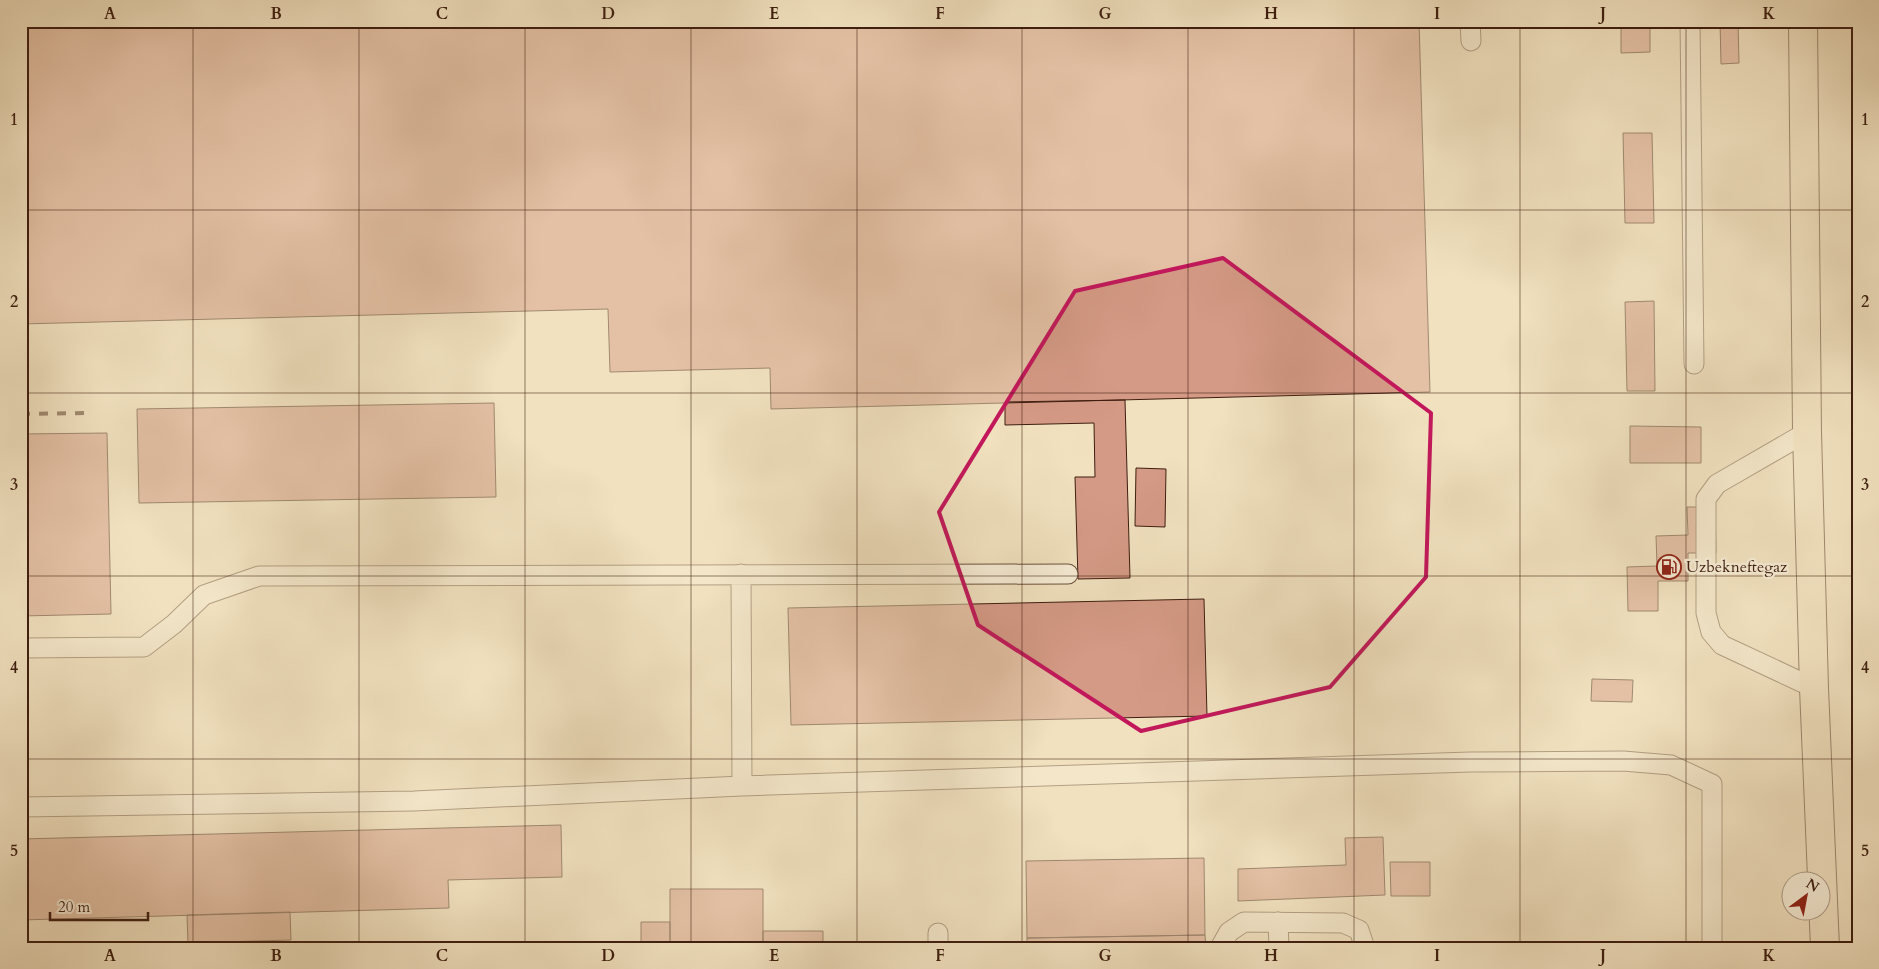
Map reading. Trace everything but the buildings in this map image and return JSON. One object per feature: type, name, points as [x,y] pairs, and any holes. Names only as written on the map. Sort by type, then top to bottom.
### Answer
[{"type":"highway","points":[[1803,21],[1807,432],[1814,688],[1825,948]]},
{"type":"lane","points":[[1470,21],[1471,41]]},
{"type":"lane","points":[[1690,21],[1694,364]]},
{"type":"lane","points":[[1807,432],[1718,484],[1706,499],[1706,613],[1711,632],[1722,645],[1814,688]]},
{"type":"lane","points":[[741,574],[742,786]]},
{"type":"lane","points":[[21,648],[144,648],[174,624],[204,595],[259,576],[1068,574]]},
{"type":"lane","points":[[21,807],[414,801],[742,786],[1470,762],[1623,761],[1672,765],[1712,784],[1712,948]]},
{"type":"lane","points":[[1220,948],[1229,932],[1244,922],[1343,923],[1359,930],[1365,948]]},
{"type":"lane","points":[[1278,922],[1279,948]]},
{"type":"highlighted area","points":[[1223,258],[1431,413],[1426,577],[1330,687],[1141,731],[978,625],[939,512],[1075,291]]},
{"type":"railway","points":[[21,414],[88,413]]},
{"type":"place","name":"Uzbekneftegaz","points":[[1669,567]]}]
